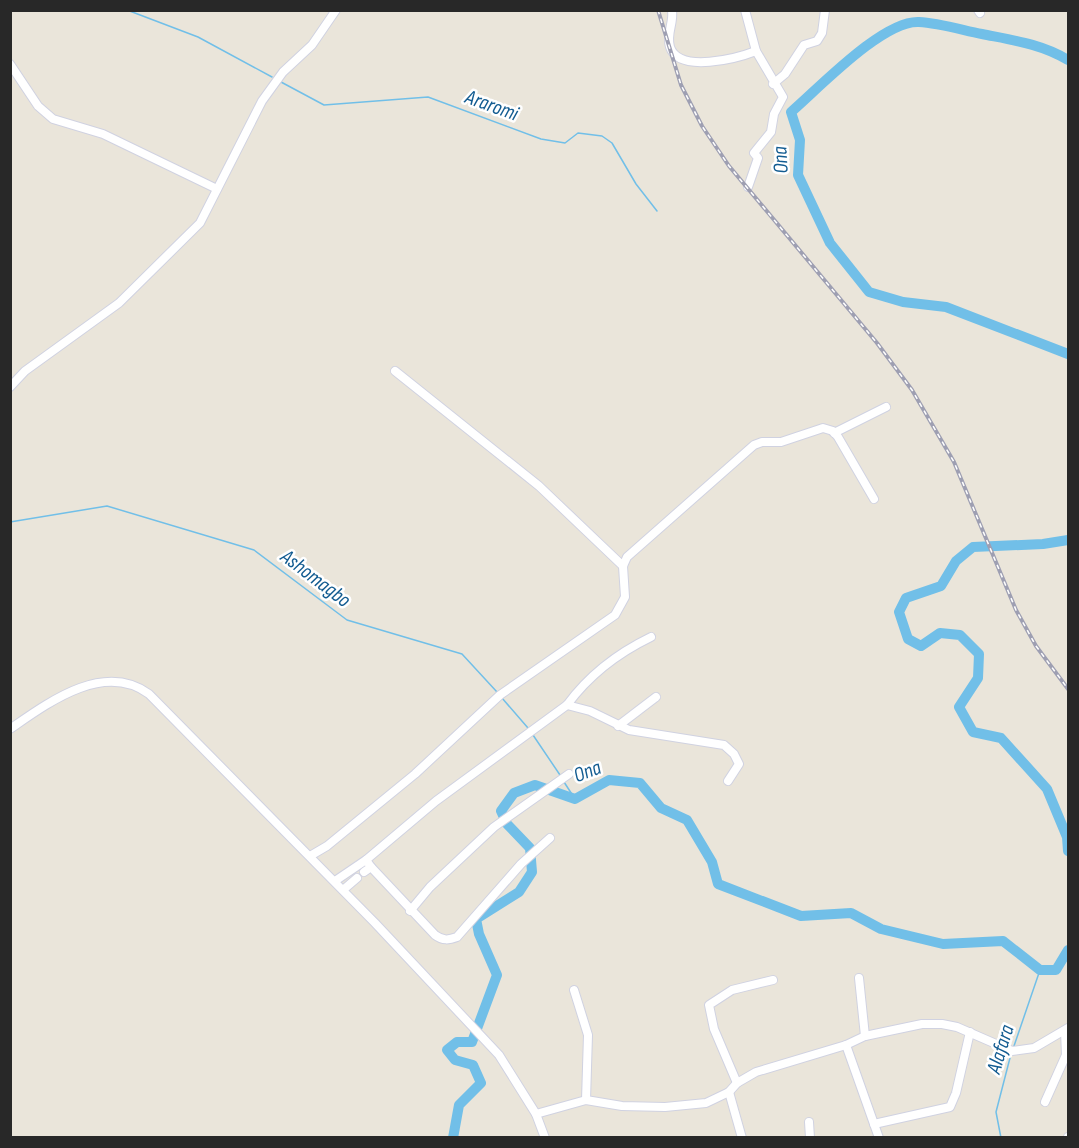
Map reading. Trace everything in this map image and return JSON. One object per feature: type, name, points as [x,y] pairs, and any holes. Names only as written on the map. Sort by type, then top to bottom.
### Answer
[{"type":"street","points":[[10,387],[25,371],[104,315],[134,289],[200,223],[273,84],[312,45],[336,10]]},
{"type":"street","points":[[672,10],[673,22],[668,36],[670,47],[674,52],[692,62],[706,62],[756,51]]},
{"type":"street","points":[[746,10],[756,51],[773,84],[783,97],[778,102],[771,132],[754,153],[758,158],[748,187]]},
{"type":"street","points":[[773,84],[786,74],[804,45],[817,41],[822,33],[825,10]]},
{"type":"street","points":[[10,64],[38,106],[53,118],[103,134],[217,189]]},
{"type":"street","points":[[395,371],[538,486],[624,566]]},
{"type":"street","points":[[834,433],[886,407]]},
{"type":"street","points":[[310,856],[334,841],[415,774],[500,694],[615,615],[625,597],[624,566],[634,550],[754,445],[762,442],[781,442],[823,428],[834,433],[874,499]]},
{"type":"street","points":[[343,890],[436,801],[567,705],[582,687],[618,655],[651,637]]},
{"type":"street","points":[[10,729],[89,684],[111,680],[140,687],[177,719],[335,881],[482,1037],[507,1065],[536,1114],[545,1137]]},
{"type":"street","points":[[618,726],[656,697]]},
{"type":"street","points":[[567,705],[590,711],[618,726],[724,745],[734,754],[739,764],[728,781]]},
{"type":"street","points":[[410,911],[430,887],[494,827],[569,774]]},
{"type":"street","points":[[369,863],[410,911],[440,938],[446,940],[457,937],[521,864],[550,838]]},
{"type":"street","points":[[335,881],[369,863]]},
{"type":"street","points":[[859,978],[865,1036]]},
{"type":"street","points":[[737,1083],[714,1029],[709,1005],[732,990],[773,980]]},
{"type":"street","points":[[574,990],[588,1035],[586,1100]]},
{"type":"street","points":[[536,1114],[586,1100],[622,1106],[682,1107],[706,1103],[729,1092],[737,1083],[756,1072],[846,1045],[865,1036],[932,1023],[970,1032],[1012,1051],[1034,1048],[1067,1029]]},
{"type":"street","points":[[1045,1102],[1066,1055],[1067,1029]]},
{"type":"street","points":[[874,1124],[950,1107],[956,1093],[970,1032]]},
{"type":"street","points":[[846,1045],[879,1137]]},
{"type":"street","points":[[729,1092],[742,1137]]},
{"type":"street","points":[[809,1122],[810,1137]]},
{"type":"waterway","name":"Araromi","points":[[127,10],[198,37],[272,77]]},
{"type":"waterway","name":"Ona","points":[[1068,60],[1048,50],[1016,41],[934,24],[919,22],[904,24],[870,43],[852,57],[791,112],[800,140],[798,175],[830,243],[869,292],[903,302],[946,307],[1068,354]]},
{"type":"waterway","name":"Araromi","points":[[281,82],[324,105],[428,97],[541,139],[565,143],[578,133],[602,136],[612,143],[636,184],[657,211]]},
{"type":"waterway","name":"Ashomagbo","points":[[10,522],[107,506],[254,550],[347,620],[462,654],[497,692]]},
{"type":"waterway","name":"Ona","points":[[1068,540],[1043,544],[973,547],[956,561],[941,586],[906,598],[899,612],[908,639],[921,646],[940,633],[960,635],[979,654],[978,678],[959,707],[973,732],[1001,738],[1047,789],[1067,837],[1068,851]]},
{"type":"waterway","name":"Ashomagbo","points":[[502,698],[528,728]]},
{"type":"waterway","name":"Ashomagbo","points":[[533,735],[560,775]]},
{"type":"waterway","name":"Ona","points":[[453,1138],[459,1105],[481,1083],[473,1065],[455,1060],[447,1050],[457,1042],[472,1042],[497,975],[479,934],[476,919],[519,892],[532,872],[530,848],[507,824],[501,811],[514,793],[535,785],[575,799],[609,780],[640,783],[661,808],[687,820],[712,862],[718,884],[801,916],[851,913],[881,929],[943,944],[1003,941],[1040,970],[1056,970],[1068,950]]},
{"type":"waterway","name":"Ashomagbo","points":[[564,782],[575,799]]},
{"type":"waterway","name":"Alafara","points":[[1014,1046],[1040,970]]},
{"type":"waterway","name":"Alafara","points":[[1001,1138],[996,1112],[1011,1054]]},
{"type":"railway","points":[[658,10],[681,85],[702,126],[729,166],[877,343],[912,390],[954,462],[1016,610],[1036,646],[1068,689]]}]
